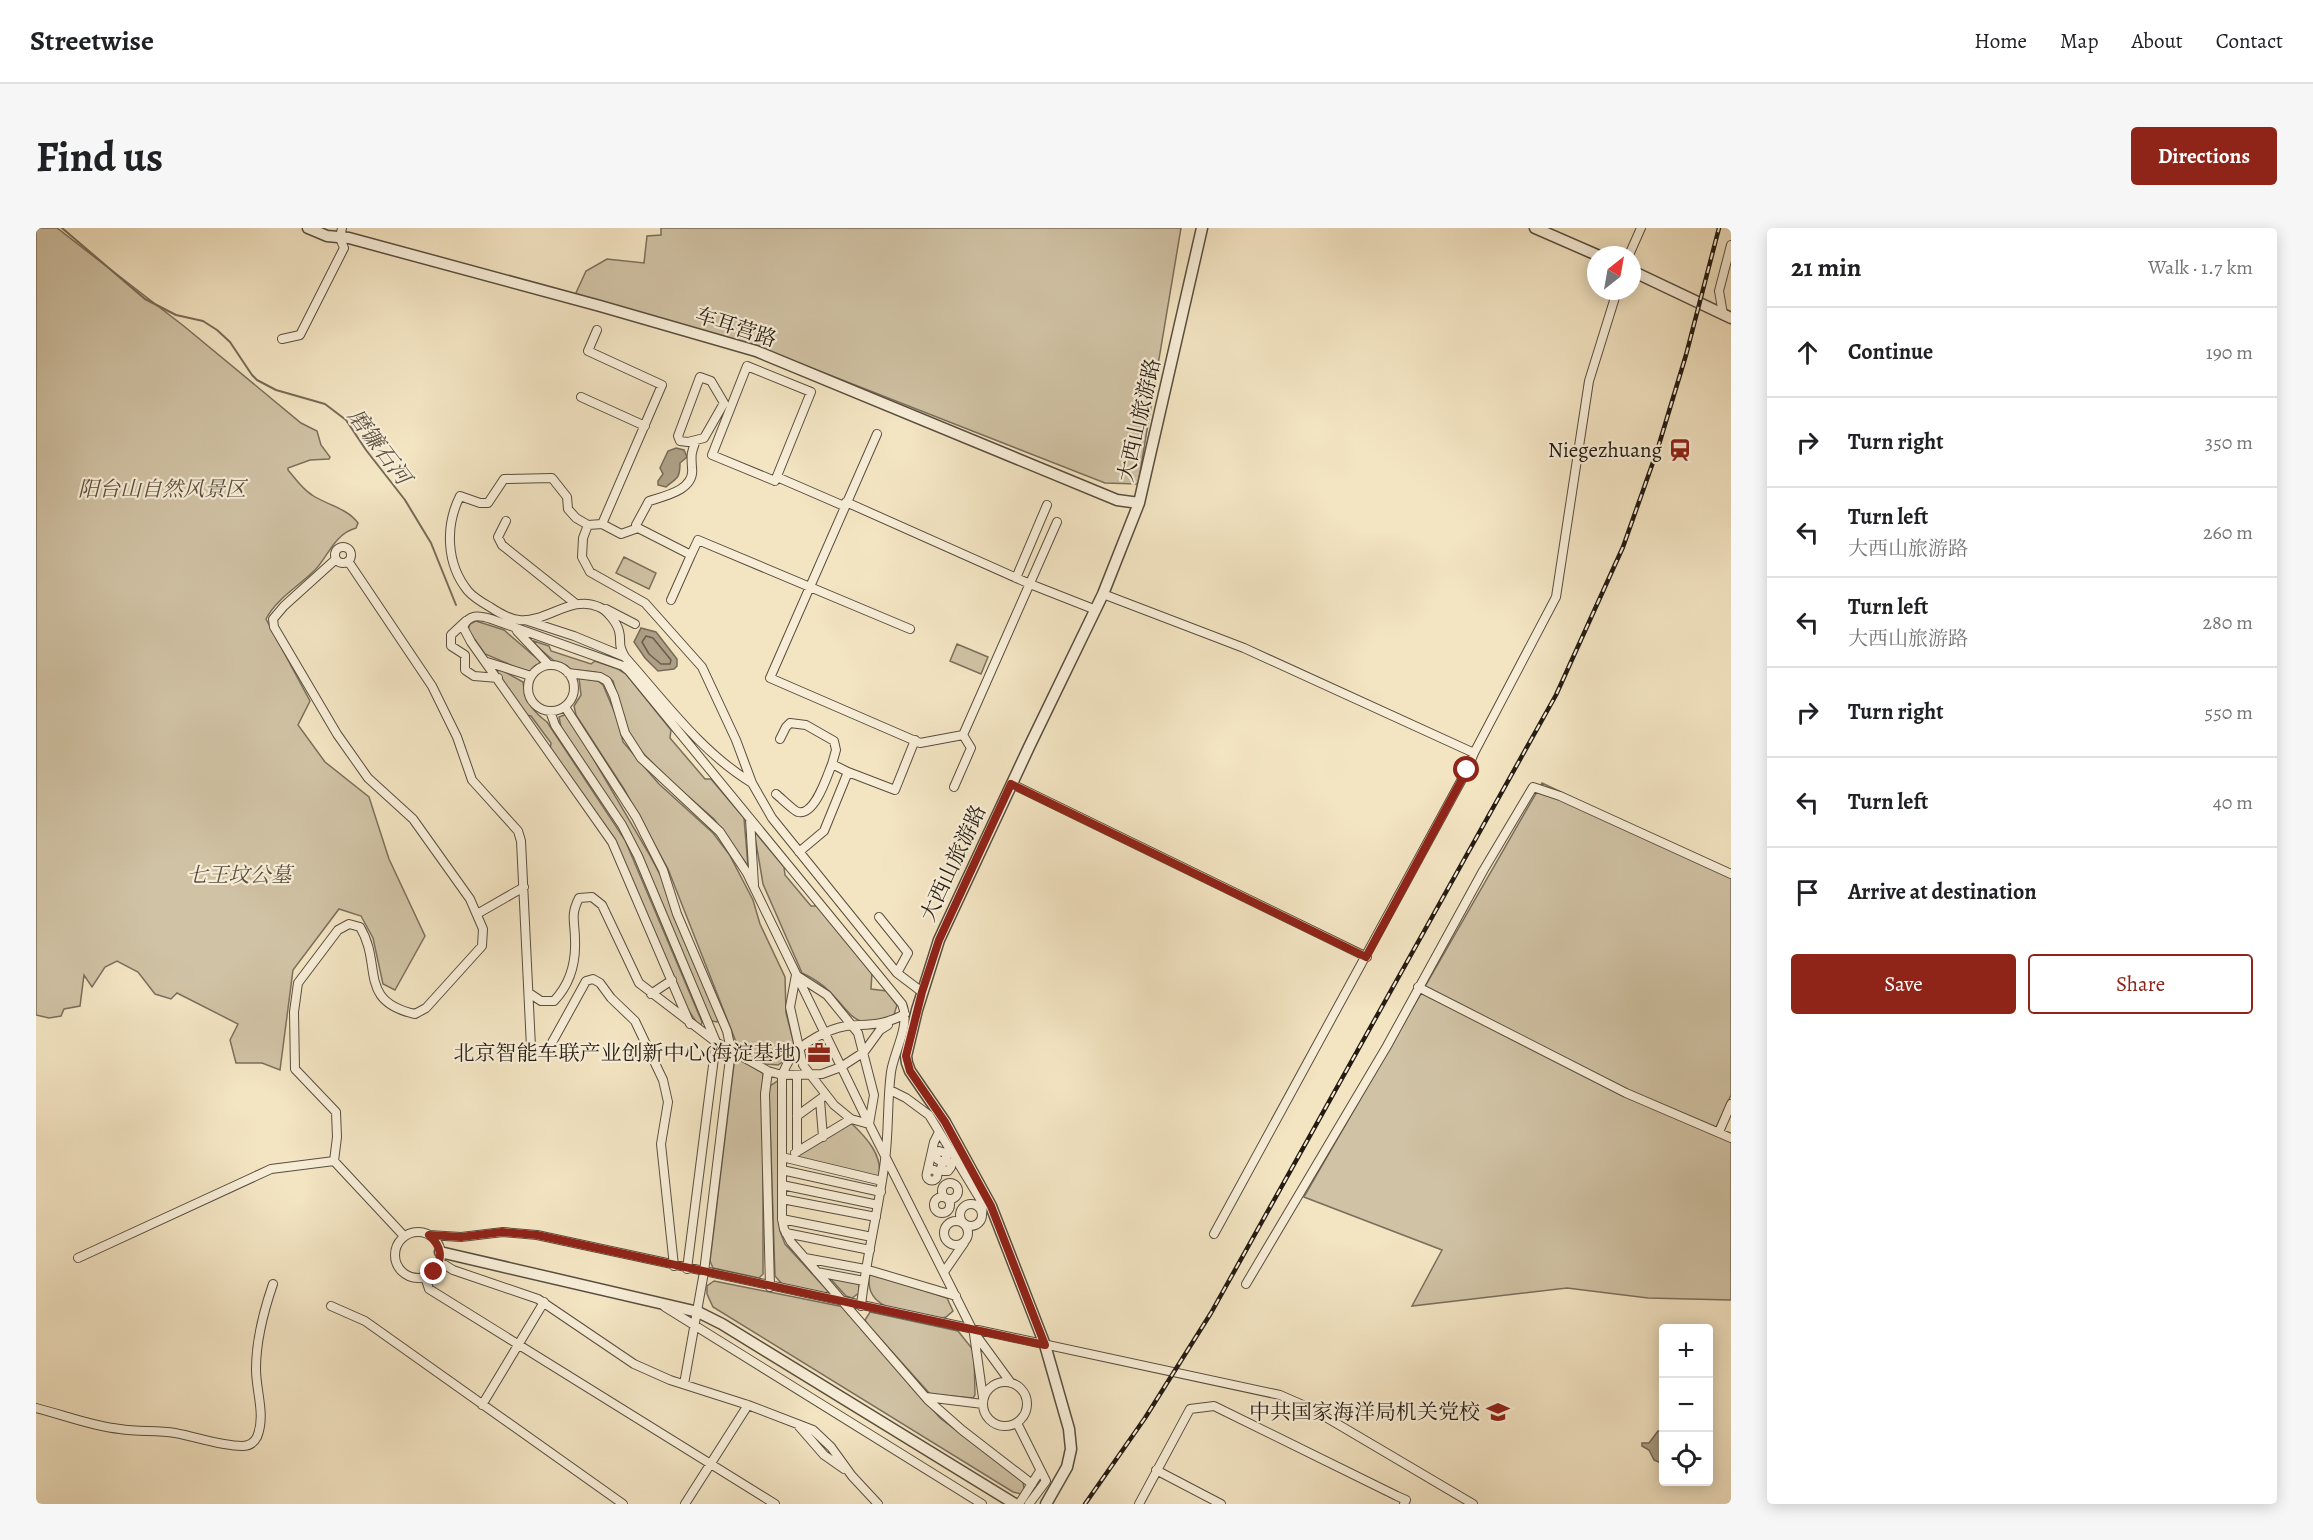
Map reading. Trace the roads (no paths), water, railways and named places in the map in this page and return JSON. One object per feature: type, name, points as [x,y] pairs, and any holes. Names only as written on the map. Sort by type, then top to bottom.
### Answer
[{"type":"street","name":"车耳营路","points":[[308,228],[327,236],[341,233],[349,238],[756,351],[1116,500],[1139,503]]},
{"type":"street","name":"大西山旅游路","points":[[1046,1504],[1067,1467],[1071,1449],[1069,1429],[1045,1345],[991,1206],[945,1122],[910,1071],[906,1056],[922,992],[939,940],[1011,784],[1096,610],[1139,503],[1202,228]]},
{"type":"street","points":[[1535,228],[1587,251]]},
{"type":"street","points":[[1633,246],[1641,228]]},
{"type":"street","points":[[282,339],[300,335],[344,248],[341,233]]},
{"type":"street","points":[[1727,316],[1719,291],[1731,245]]},
{"type":"street","points":[[1641,275],[1727,316]]},
{"type":"street","points":[[1214,1234],[1467,770],[1556,597],[1589,381],[1614,300]]},
{"type":"street","points":[[597,330],[588,351],[662,385],[602,524]]},
{"type":"street","points":[[747,366],[811,392],[777,477],[775,481],[712,455],[747,366]]},
{"type":"street","points":[[700,377],[711,381],[724,403],[704,438],[696,440],[680,441],[678,436],[700,377]]},
{"type":"street","points":[[580,397],[645,426]]},
{"type":"street","points":[[878,434],[845,504],[770,678],[920,743],[963,735]]},
{"type":"street","points":[[638,528],[636,525],[649,501],[684,488],[689,481],[693,472],[690,455],[696,440]]},
{"type":"street","points":[[777,477],[1096,610]]},
{"type":"street","points":[[625,657],[574,636],[503,615],[469,592],[454,564],[448,533],[453,511],[460,496],[480,503],[488,503],[504,479],[552,478],[567,497],[568,509],[576,518],[588,525],[602,524],[621,534],[638,528],[691,555]]},
{"type":"street","points":[[1017,578],[1047,505]]},
{"type":"street","points":[[506,522],[498,537],[502,545],[576,604]]},
{"type":"street","points":[[963,735],[1057,522]]},
{"type":"street","points":[[588,525],[582,557],[590,572],[645,603],[702,667],[736,740],[752,783],[772,818],[897,973],[922,992]]},
{"type":"street","points":[[671,600],[698,540],[910,629]]},
{"type":"street","points":[[345,546],[351,551],[352,557],[348,561],[340,562],[336,559],[337,549],[345,546]]},
{"type":"street","points":[[334,1161],[337,1137],[336,1112],[295,1069],[293,1032],[298,983],[338,930],[349,924],[360,927],[367,939],[372,974],[379,994],[387,1004],[415,1014],[426,1008],[482,946],[483,929],[470,899],[413,819],[368,778],[337,734],[274,627],[273,619],[284,606],[336,559]]},
{"type":"street","points":[[348,561],[432,686],[457,737],[472,780],[518,831],[521,841],[524,887],[531,1047],[538,1050],[549,1048],[586,981],[593,979],[600,983],[611,998],[635,1021],[663,1080],[668,1102],[661,1144],[674,1266]]},
{"type":"street","points":[[1103,594],[1244,648],[1474,753]]},
{"type":"street","points":[[528,621],[583,603],[600,607],[635,624]]},
{"type":"street","points":[[600,607],[610,616],[619,632],[619,647],[625,657],[709,751],[728,769],[752,783]]},
{"type":"street","points":[[498,678],[470,675],[465,670],[465,655],[451,646],[450,639],[453,631],[469,618],[482,616],[623,666],[900,1001],[905,1014],[891,1071],[886,1156],[861,1306]]},
{"type":"street","points":[[469,618],[463,627],[465,633],[612,842],[690,1024]]},
{"type":"street","points":[[514,628],[549,665]]},
{"type":"street","points":[[487,662],[531,676]]},
{"type":"street","points":[[549,665],[563,668],[568,673],[574,686],[574,693],[565,706],[550,711],[536,705],[531,699],[528,684],[536,670],[549,665]]},
{"type":"street","points":[[568,673],[600,677],[607,681],[626,733],[641,758],[720,832],[747,873],[869,1124],[973,1330],[1011,1383]]},
{"type":"street","points":[[565,706],[636,817],[663,870],[677,914],[723,1020],[731,1050],[704,1272],[684,1384]]},
{"type":"street","points":[[550,711],[555,725],[622,825],[638,856],[716,1042],[687,1269]]},
{"type":"street","points":[[776,794],[796,811],[802,812],[809,809],[816,800],[836,750],[834,741],[806,724],[790,723],[780,739]]},
{"type":"street","points":[[954,787],[971,748],[963,735]]},
{"type":"street","points":[[832,764],[895,790],[915,740]]},
{"type":"street","points":[[800,852],[824,831],[848,772]]},
{"type":"street","points":[[1011,784],[1366,957]]},
{"type":"street","points":[[1246,1284],[1387,1046],[1418,987],[1533,787],[1560,796],[1731,874]]},
{"type":"street","points":[[750,819],[754,889]]},
{"type":"street","points":[[477,914],[524,887]]},
{"type":"street","points":[[529,993],[542,1001],[554,1001],[563,992],[574,968],[573,911],[579,898],[592,897],[602,905],[639,983],[716,1042],[768,1071],[782,1075],[822,1074],[841,1067],[864,1052],[880,1030],[905,1014]]},
{"type":"street","points":[[879,916],[908,953],[897,973]]},
{"type":"street","points":[[796,975],[828,995],[858,1033],[874,1095],[869,1124]]},
{"type":"street","points":[[796,975],[790,1007],[803,1065],[823,1097],[851,1119],[869,1124]]},
{"type":"street","points":[[651,994],[672,981]]},
{"type":"street","points":[[1418,987],[1626,1093],[1731,1138]]},
{"type":"street","points":[[708,1023],[718,1027],[722,1026],[723,1020]]},
{"type":"street","points":[[893,1021],[878,1025],[844,1026],[825,1034],[791,1057],[782,1075],[784,1157],[782,1219],[786,1233],[926,1397],[962,1430],[1032,1484]]},
{"type":"street","points":[[768,1071],[765,1095],[770,1287]]},
{"type":"street","points":[[797,1075],[797,1152]]},
{"type":"street","points":[[890,1090],[923,1109],[929,1115],[939,1132],[944,1149],[964,1173],[983,1204],[981,1221],[976,1225],[970,1227],[953,1222],[947,1227],[945,1234],[948,1241],[955,1245],[965,1241]]},
{"type":"street","points":[[797,1116],[823,1097]]},
{"type":"street","points":[[823,1097],[823,1137]]},
{"type":"street","points":[[1719,1132],[1731,1104]]},
{"type":"street","points":[[784,1157],[797,1152],[851,1119]]},
{"type":"street","points":[[927,1173],[934,1142],[939,1132]]},
{"type":"street","points":[[797,1136],[808,1145]]},
{"type":"street","points":[[943,1161],[936,1158],[937,1152],[944,1149]]},
{"type":"street","points":[[784,1157],[882,1181]]},
{"type":"street","points":[[334,1161],[404,1236]]},
{"type":"street","points":[[78,1258],[271,1169],[334,1161]]},
{"type":"street","points":[[782,1170],[881,1192]]},
{"type":"street","points":[[946,1198],[942,1191],[943,1187],[964,1173]]},
{"type":"street","points":[[782,1185],[878,1205]]},
{"type":"street","points":[[782,1199],[876,1217]]},
{"type":"street","points":[[944,1272],[968,1234],[960,1215],[965,1206],[976,1205],[981,1209],[982,1215]]},
{"type":"street","points":[[782,1219],[872,1237]]},
{"type":"street","points":[[440,1257],[434,1272],[425,1277],[415,1278],[406,1275],[397,1266],[395,1250],[404,1236],[416,1232],[461,1237],[502,1232],[537,1235],[844,1303],[1280,1395],[1312,1409],[1473,1504]]},
{"type":"street","points":[[786,1233],[870,1250]]},
{"type":"street","points":[[429,1235],[436,1242],[440,1257],[453,1270],[544,1302],[634,1364],[684,1384],[795,1422],[824,1455],[852,1476],[878,1504]]},
{"type":"street","points":[[440,1257],[698,1312],[722,1324],[1015,1504]]},
{"type":"street","points":[[805,1258],[866,1269],[956,1296]]},
{"type":"street","points":[[817,1272],[864,1281]]},
{"type":"street","points":[[425,1277],[429,1289],[775,1504]]},
{"type":"street","points":[[36,1407],[120,1430],[171,1432],[218,1442],[250,1445],[256,1438],[261,1414],[256,1370],[259,1342],[273,1284]]},
{"type":"street","points":[[482,1405],[544,1302]]},
{"type":"street","points":[[662,1305],[982,1504]]},
{"type":"street","points":[[331,1306],[365,1321],[623,1504]]},
{"type":"street","points":[[973,1330],[983,1402],[986,1415],[996,1424],[1010,1426],[1017,1423],[1026,1412],[1026,1398],[1018,1386],[1011,1383],[1004,1382],[990,1388],[983,1402]]},
{"type":"street","points":[[926,1397],[983,1402]]},
{"type":"street","points":[[685,1504],[748,1405]]},
{"type":"street","points":[[1139,1504],[1190,1409],[1214,1406],[1406,1500],[1404,1504]]},
{"type":"street","points":[[1017,1423],[1046,1481],[1029,1504]]},
{"type":"street","points":[[1156,1470],[1221,1504]]},
{"type":"street","points":[[1019,1504],[1040,1471]]},
{"type":"water","points":[[676,448],[684,450],[687,457],[680,463],[678,476],[666,487],[658,485],[663,474],[660,468],[668,451]]},
{"type":"water","points":[[641,628],[656,632],[677,659],[677,666],[674,669],[658,671],[645,658],[634,642]]},
{"type":"water","points":[[1659,1431],[1659,1462],[1654,1460],[1649,1450],[1642,1446],[1642,1443],[1649,1443]]},
{"type":"waterway","name":"磨镰石河","points":[[62,228],[145,299],[176,315],[203,321],[217,330],[230,342],[257,380],[276,390],[325,404],[346,420],[405,500],[431,543],[456,605]]},
{"type":"railway","points":[[1085,1504],[1145,1418],[1211,1313],[1556,695],[1623,547],[1657,451],[1686,355],[1719,228]]},
{"type":"place","name":"Niegezhuang","points":[[1680,450]]},
{"type":"place","name":"北京智能车联产业创新中心(海淀基地)","points":[[819,1053]]},
{"type":"place","name":"中共国家海洋局机关党校","points":[[1498,1412]]},
{"type":"park label","name":"阳台山自然风景区","points":[[162,489]]},
{"type":"park label","name":"七王坟公墓","points":[[239,875]]}]
